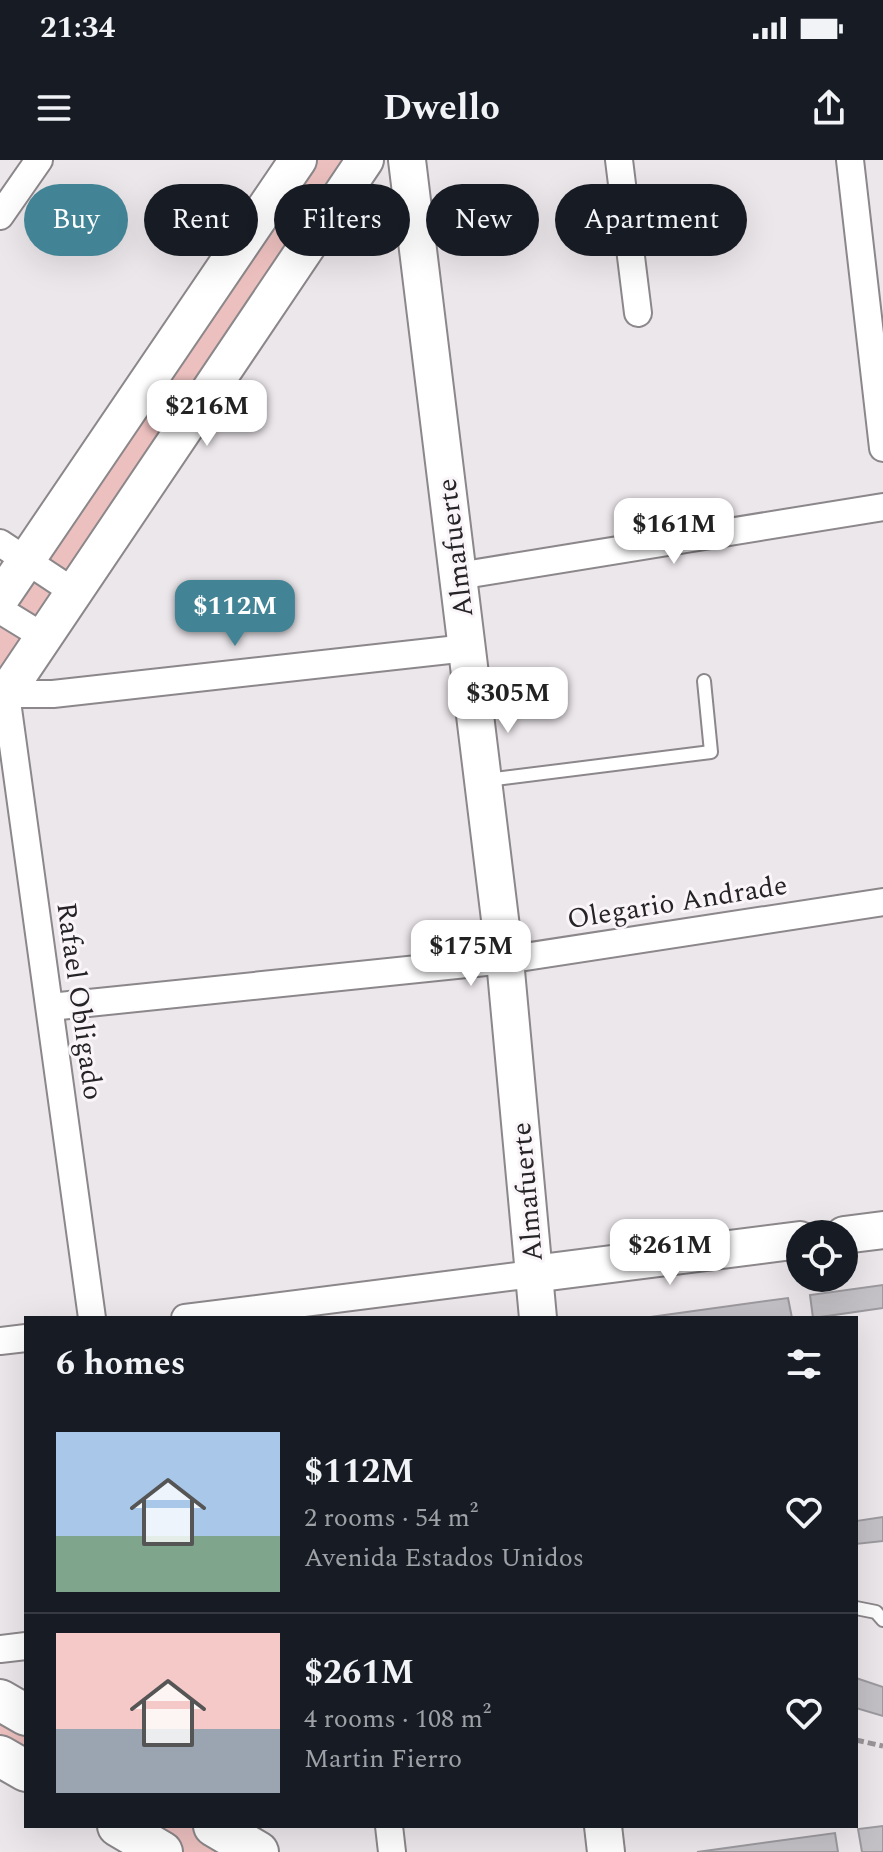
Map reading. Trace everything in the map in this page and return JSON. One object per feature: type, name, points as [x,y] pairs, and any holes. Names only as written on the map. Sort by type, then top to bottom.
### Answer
[{"type":"main road","points":[[0,1700],[24,1714]]},
{"type":"main road","points":[[0,1756],[24,1770]]},
{"type":"main road","points":[[121,1828],[162,1852]]},
{"type":"main road","points":[[217,1828],[258,1852]]},
{"type":"street","points":[[0,216],[39,160]]},
{"type":"street","points":[[0,599],[13,552],[298,160]]},
{"type":"street","points":[[3,698],[365,160]]},
{"type":"street","name":"Almafuerte","points":[[407,160],[505,960],[538,1316]]},
{"type":"street","points":[[619,160],[638,313]]},
{"type":"street","points":[[850,160],[883,448]]},
{"type":"street","points":[[458,576],[883,507]]},
{"type":"street","points":[[13,552],[74,592]]},
{"type":"street","points":[[0,610],[44,637]]},
{"type":"street","points":[[3,698],[467,648]]},
{"type":"street","name":"Rafael Obligado","points":[[3,698],[50,1007],[92,1316]]},
{"type":"street","name":"Olegario Andrade","points":[[50,1007],[505,960],[883,902]]},
{"type":"street","points":[[858,1233],[883,1230]]},
{"type":"street","points":[[216,1316],[323,1309],[533,1274],[786,1242]]},
{"type":"street","points":[[0,1341],[24,1338]]},
{"type":"street","points":[[0,1649],[24,1646]]},
{"type":"street","points":[[389,1828],[392,1852]]},
{"type":"street","points":[[603,1828],[606,1852]]},
{"type":"lane","points":[[483,781],[711,752],[704,681]]},
{"type":"lane","points":[[858,1608],[876,1612],[883,1620]]},
{"type":"path","points":[[858,1740],[883,1746]]},
{"type":"shaded area","points":[[298,160],[365,160],[349,184],[282,184]]},
{"type":"shaded area","points":[[274,195],[274,256],[300,256],[0,702],[0,599],[233,256],[258,256],[258,219]]},
{"type":"shaded area","points":[[0,1700],[24,1714],[24,1770],[0,1756]]},
{"type":"shaded area","points":[[121,1828],[217,1828],[258,1852],[162,1852]]},
{"type":"building","points":[[883,1285],[883,1308],[813,1316],[810,1295],[858,1292],[858,1288]]},
{"type":"building","points":[[788,1298],[792,1316],[658,1316]]},
{"type":"building","points":[[883,1517],[883,1541],[858,1544],[858,1521]]},
{"type":"building","points":[[858,1679],[883,1687],[883,1716],[858,1709]]},
{"type":"building","points":[[883,1826],[883,1852],[862,1852],[858,1829]]},
{"type":"building","points":[[835,1833],[838,1852],[697,1852]]}]
